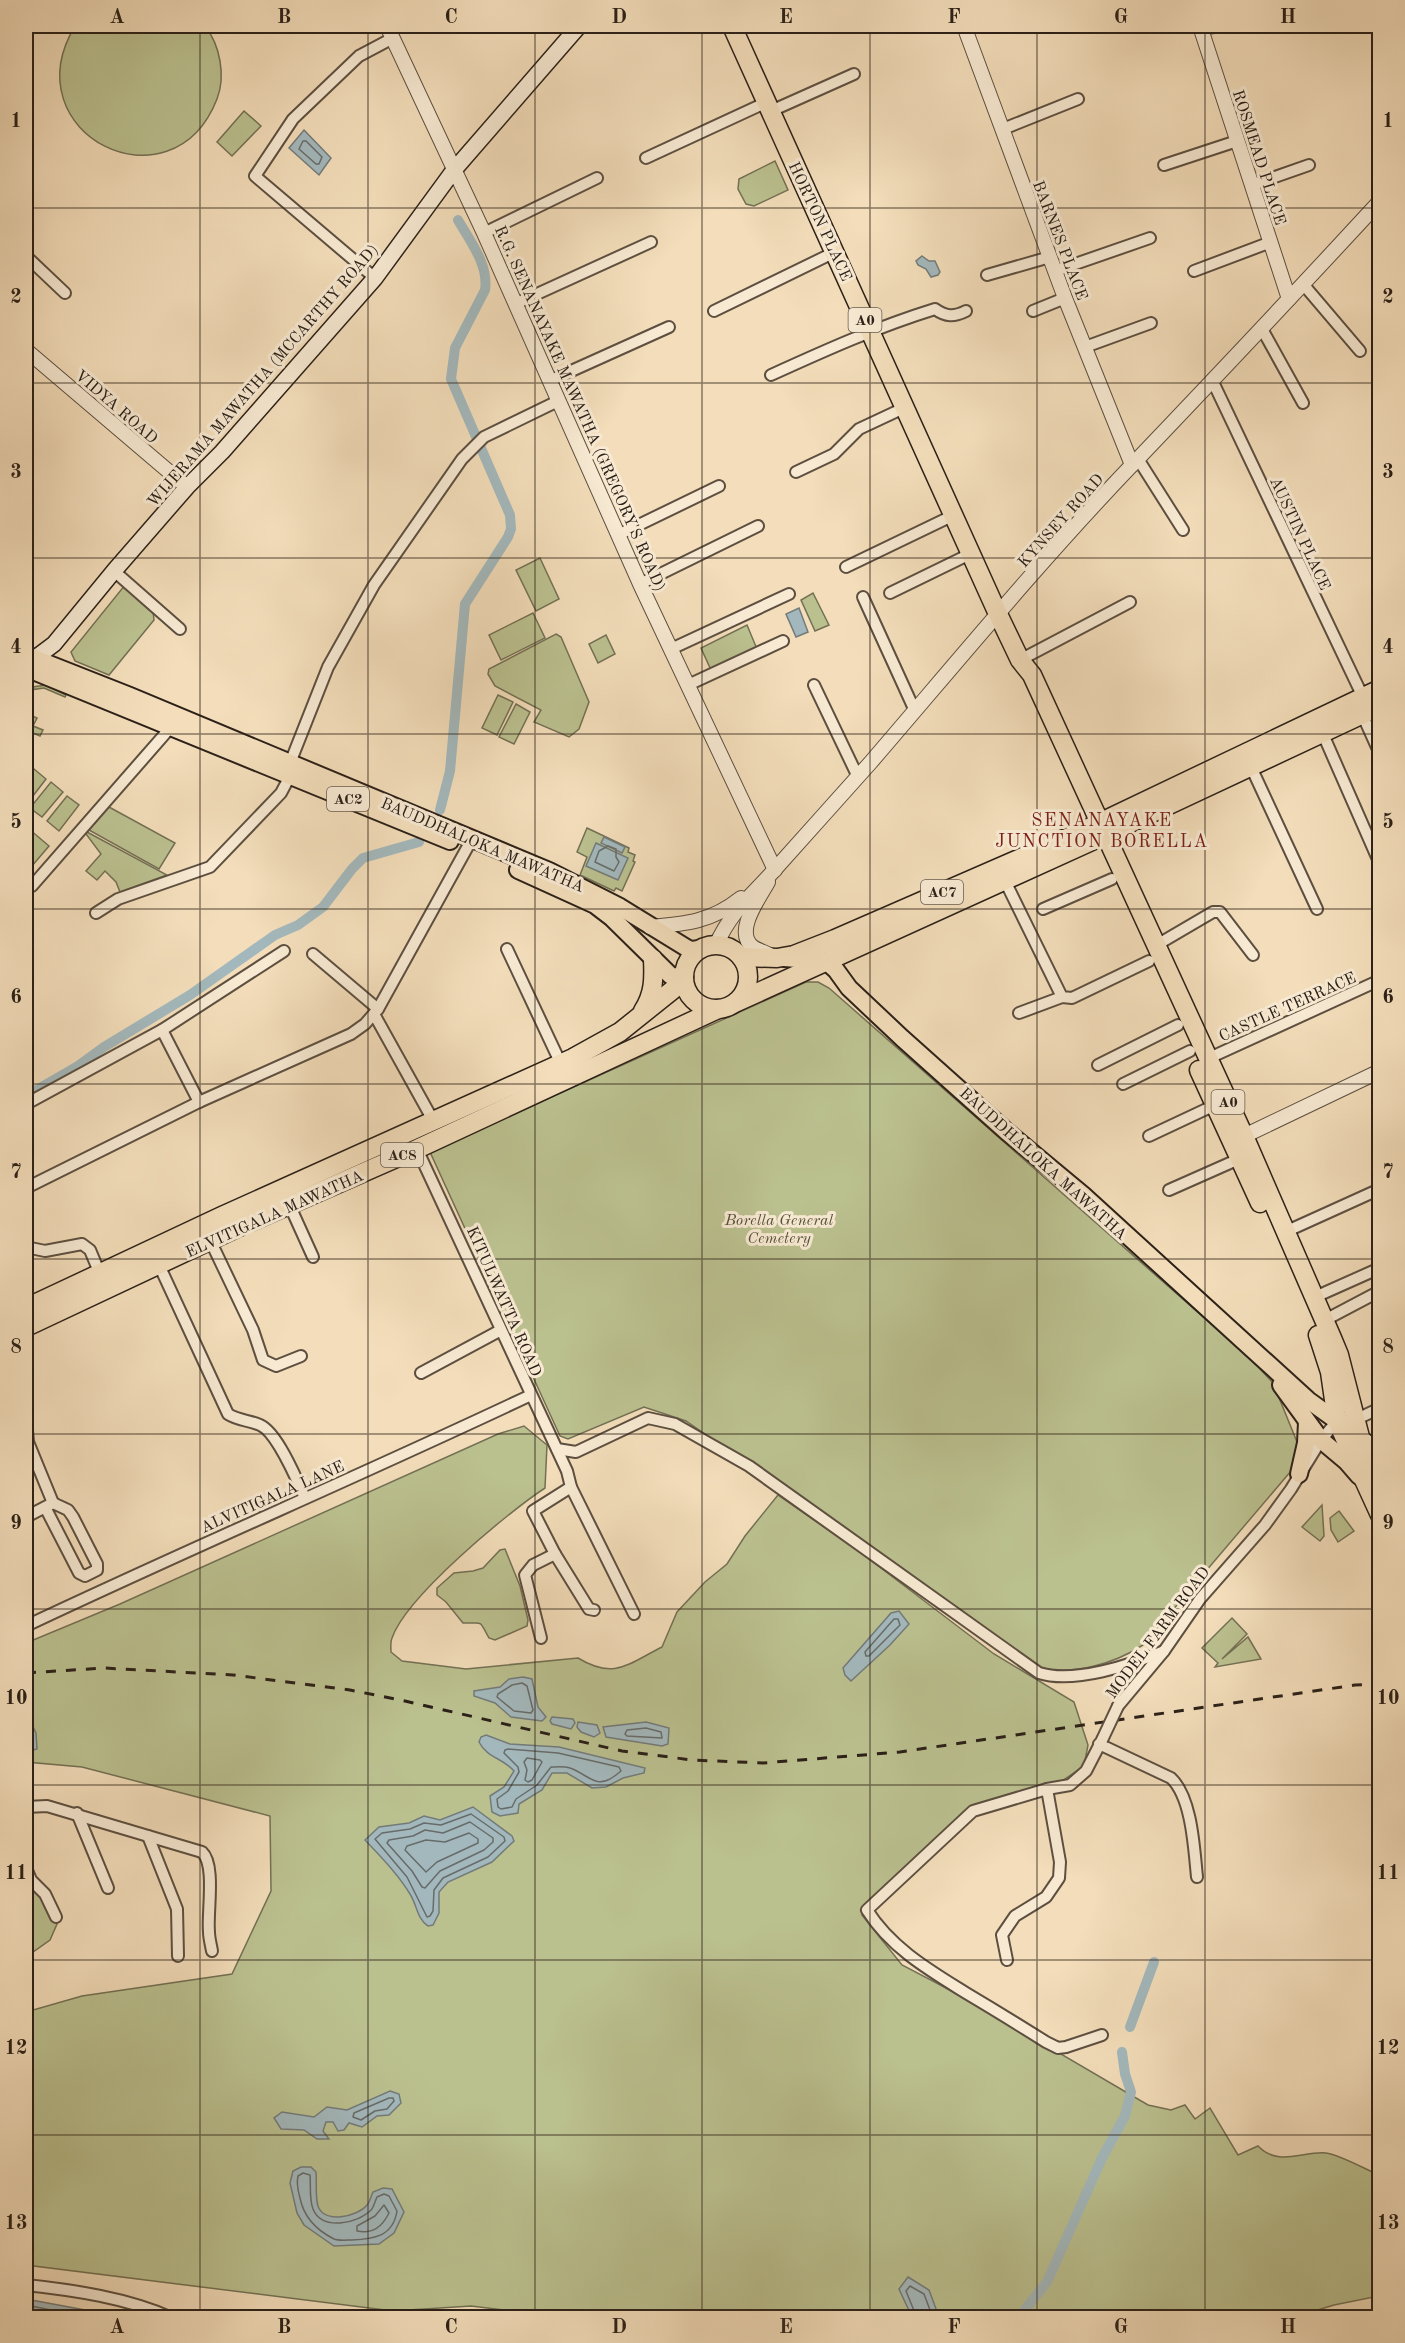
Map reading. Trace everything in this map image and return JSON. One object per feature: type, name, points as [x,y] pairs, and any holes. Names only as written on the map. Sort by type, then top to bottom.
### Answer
[{"type":"highway","name":"HORTON PLACE","points":[[737,27],[769,107],[998,614]]},
{"type":"highway","name":"A0","points":[[998,614],[1020,660],[1022,679],[1097,831],[1152,953],[1178,1025],[1324,1350],[1351,1426],[1376,1481],[1380,1515]]},
{"type":"highway","name":"AC7","points":[[741,957],[777,958],[794,955],[1251,767],[1322,732],[1363,706],[1380,689]]},
{"type":"highway","name":"AC7","points":[[737,1002],[1005,880],[1097,831],[1363,706],[1380,706]]},
{"type":"highway","name":"A0","points":[[1097,831],[1112,879],[1207,1059],[1244,1136],[1325,1320],[1339,1355],[1351,1426],[1376,1481]]},
{"type":"highway","points":[[708,947],[725,947],[741,957],[746,966],[747,985],[737,1002],[718,1009],[698,1004],[691,997],[684,977],[689,961],[708,947]]},
{"type":"highway","points":[[642,1012],[650,999],[654,980],[653,959]]},
{"type":"highway","name":"ELVITIGALA MAWATHA","points":[[26,1327],[82,1291],[100,1274],[222,1216],[561,1064],[620,1032],[642,1012],[675,988],[684,977]]},
{"type":"highway","name":"ELVITIGALA MAWATHA","points":[[26,1308],[159,1265],[289,1204],[417,1149],[718,1009]]},
{"type":"main road","name":"WIJERAMA MAWATHA (MCCARTHY ROAD)","points":[[28,662],[54,644],[114,571],[375,278],[454,170],[579,26]]},
{"type":"main road","name":"BAUDDHALOKA MAWATHA","points":[[28,662],[130,696],[290,770],[595,905],[612,918],[671,976],[684,977]]},
{"type":"main road","name":"BAUDDHALOKA MAWATHA","points":[[28,662],[171,727],[290,770],[552,872],[620,907],[690,950],[708,947]]},
{"type":"main road","points":[[777,958],[826,961]]},
{"type":"main road","name":"BAUDDHALOKA MAWATHA","points":[[826,961],[849,988],[902,1038],[1006,1131],[1083,1195],[1265,1362],[1308,1400],[1351,1426],[1380,1453]]},
{"type":"main road","name":"BAUDDHALOKA MAWATHA","points":[[1265,1362],[1321,1440],[1346,1461],[1376,1481]]},
{"type":"main road","points":[[1299,1474],[1306,1443],[1307,1422]]},
{"type":"street","name":"BARNES PLACE","points":[[964,26],[1065,298],[1135,462]]},
{"type":"street","points":[[1201,28],[1220,26]]},
{"type":"street","name":"ROSMEAD PLACE","points":[[1201,28],[1289,299]]},
{"type":"street","name":"R.G. SENANAYAKE MAWATHA (GREGORY'S ROAD)","points":[[390,32],[484,233],[640,584],[775,870]]},
{"type":"street","points":[[375,278],[255,176],[293,119],[359,56],[390,32]]},
{"type":"street","points":[[645,158],[854,74]]},
{"type":"street","points":[[1003,129],[1078,99]]},
{"type":"street","points":[[1164,165],[1238,141]]},
{"type":"street","points":[[1252,185],[1309,165]]},
{"type":"street","points":[[484,233],[597,178]]},
{"type":"street","name":"KYNSEY ROAD","points":[[708,947],[749,894],[775,870],[858,777],[998,614],[1135,462],[1213,382],[1380,201]]},
{"type":"street","points":[[1055,271],[1150,238]]},
{"type":"street","points":[[515,304],[651,242]]},
{"type":"street","points":[[1194,270],[1271,242]]},
{"type":"street","points":[[714,311],[835,252]]},
{"type":"street","points":[[26,256],[65,293]]},
{"type":"street","points":[[987,275],[1050,257]]},
{"type":"street","points":[[1303,284],[1360,351]]},
{"type":"street","points":[[1033,311],[1065,298]]},
{"type":"street","points":[[771,375],[870,330],[935,309],[943,315],[954,316],[966,311]]},
{"type":"street","points":[[1085,347],[1151,323]]},
{"type":"street","points":[[549,381],[669,327]]},
{"type":"street","points":[[1262,329],[1303,403]]},
{"type":"street","name":"VIDYA ROAD","points":[[26,350],[187,488]]},
{"type":"street","name":"AUSTIN PLACE","points":[[1213,382],[1363,706],[1380,754]]},
{"type":"street","points":[[96,913],[117,899],[210,867],[281,794],[328,667],[374,585],[462,459],[483,437],[558,401]]},
{"type":"street","points":[[796,471],[834,454],[859,429],[906,407]]},
{"type":"street","points":[[1135,462],[1183,530]]},
{"type":"street","points":[[618,535],[719,486]]},
{"type":"street","points":[[846,567],[954,514]]},
{"type":"street","points":[[640,584],[758,526]]},
{"type":"street","points":[[890,593],[970,554]]},
{"type":"street","points":[[114,571],[180,628]]},
{"type":"street","points":[[671,649],[789,594]]},
{"type":"street","points":[[863,597],[915,711]]},
{"type":"street","points":[[1020,660],[1130,602]]},
{"type":"street","points":[[688,685],[783,641]]},
{"type":"street","points":[[814,685],[858,777]]},
{"type":"street","points":[[32,886],[171,727]]},
{"type":"street","points":[[1322,732],[1378,858]]},
{"type":"street","points":[[1251,767],[1317,909]]},
{"type":"street","points":[[26,1188],[199,1102],[351,1034],[376,1011],[467,848]]},
{"type":"street","points":[[650,927],[706,920],[734,903],[775,870]]},
{"type":"street","name":"KYNSEY ROAD","points":[[741,957],[745,924],[775,870]]},
{"type":"street","points":[[1043,909],[1112,879]]},
{"type":"street","points":[[1005,880],[1066,997]]},
{"type":"street","points":[[1019,1013],[1066,997],[1152,953],[1213,912],[1220,912],[1253,955]]},
{"type":"street","points":[[745,924],[748,942],[751,946],[777,958]]},
{"type":"street","points":[[507,950],[561,1064]]},
{"type":"street","points":[[26,1104],[162,1030],[284,951]]},
{"type":"street","points":[[313,954],[376,1011],[434,1122]]},
{"type":"street","name":"CASTLE TERRACE","points":[[1207,1059],[1380,980]]},
{"type":"street","points":[[1098,1065],[1178,1025]]},
{"type":"street","points":[[162,1030],[199,1102]]},
{"type":"street","points":[[1123,1084],[1190,1051]]},
{"type":"street","points":[[1244,1136],[1380,1071]]},
{"type":"street","points":[[1149,1136],[1215,1105]]},
{"type":"street","name":"KITULWATTA ROAD","points":[[417,1149],[456,1228],[557,1449],[571,1487],[634,1614]]},
{"type":"street","points":[[1169,1190],[1239,1159]]},
{"type":"street","points":[[1285,1232],[1380,1189]]},
{"type":"street","points":[[289,1204],[313,1257]]},
{"type":"street","points":[[210,1240],[253,1330],[263,1360],[276,1366],[301,1356]]},
{"type":"street","points":[[26,1247],[45,1251],[82,1244],[90,1250],[100,1274]]},
{"type":"street","points":[[159,1265],[228,1414],[238,1420],[260,1425],[269,1431],[289,1464],[304,1498]]},
{"type":"street","points":[[1315,1298],[1380,1268]]},
{"type":"street","points":[[1325,1320],[1380,1291]]},
{"type":"street","points":[[421,1373],[501,1330]]},
{"type":"street","name":"ALVITIGALA LANE","points":[[26,1626],[531,1395]]},
{"type":"street","points":[[1351,1426],[1380,1408]]},
{"type":"street","points":[[557,1449],[576,1452],[648,1418],[675,1424],[749,1466],[1039,1673],[1065,1677],[1116,1667],[1164,1650]]},
{"type":"street","points":[[26,1419],[28,1442],[49,1505],[79,1573],[85,1576],[97,1570],[97,1564],[68,1510],[49,1505],[26,1517]]},
{"type":"street","name":"MODEL FARM ROAD","points":[[1102,2035],[1066,2048],[1058,2048],[1046,2042],[926,1968],[894,1944],[875,1924],[867,1910],[973,1811],[1047,1789],[1070,1785],[1086,1771],[1118,1707],[1164,1650],[1200,1599],[1265,1525],[1321,1440],[1351,1426]]},
{"type":"street","points":[[571,1487],[534,1511],[555,1554],[589,1609],[594,1610]]},
{"type":"street","points":[[541,1638],[525,1575],[533,1564],[555,1554]]},
{"type":"street","points":[[1101,1742],[1171,1778],[1179,1786],[1184,1797],[1197,1877]]},
{"type":"street","points":[[1007,1960],[1002,1935],[1015,1916],[1046,1897],[1059,1878],[1060,1862],[1047,1789]]},
{"type":"street","points":[[26,1807],[47,1806],[77,1813],[202,1852],[206,1856],[209,1868],[208,1931],[212,1951]]},
{"type":"street","points":[[77,1813],[108,1888]]},
{"type":"street","points":[[148,1836],[177,1910],[178,1956]]},
{"type":"street","points":[[26,1873],[45,1894],[56,1917]]},
{"type":"street","points":[[26,2285],[67,2289],[150,2309],[172,2318]]},
{"type":"green space","points":[[75,26],[205,26],[218,51],[221,81],[217,99],[195,133],[167,151],[135,155],[105,146],[80,127],[63,99],[61,65]]},
{"type":"green space","points":[[244,111],[261,126],[232,156],[217,142]]},
{"type":"green space","points":[[775,161],[788,190],[754,206],[746,204],[738,189],[739,179]]},
{"type":"green space","points":[[540,558],[559,599],[536,611],[516,570]]},
{"type":"green space","points":[[125,585],[153,611],[154,620],[109,675],[75,661],[71,652]]},
{"type":"green space","points":[[813,593],[829,625],[815,631],[801,600]]},
{"type":"green space","points":[[533,613],[545,638],[501,660],[489,635]]},
{"type":"green space","points":[[747,625],[757,649],[711,670],[701,648]]},
{"type":"green space","points":[[556,634],[561,637],[589,702],[579,729],[569,737],[534,722],[541,710],[495,686],[488,674],[489,669]]},
{"type":"green space","points":[[606,635],[615,654],[598,663],[589,644]]},
{"type":"green space","points":[[46,685],[66,695],[65,697],[44,688],[30,690],[31,696],[26,698],[26,688]]},
{"type":"green space","points":[[498,695],[513,702],[497,735],[482,728]]},
{"type":"green space","points":[[516,704],[530,712],[514,744],[499,737]]},
{"type":"green space","points":[[28,714],[37,718],[33,726],[43,730],[40,736],[26,730]]},
{"type":"green space","points":[[34,769],[46,779],[26,805],[26,780]]},
{"type":"green space","points":[[51,782],[63,792],[42,817],[30,808]]},
{"type":"green space","points":[[67,796],[79,805],[59,831],[47,821]]},
{"type":"green space","points":[[109,807],[175,843],[159,869],[89,830]]},
{"type":"green space","points":[[587,828],[629,848],[628,852],[635,855],[633,861],[635,862],[622,891],[616,888],[614,891],[580,875],[587,857],[577,852]]},
{"type":"green space","points":[[29,829],[49,846],[26,873],[26,834]]},
{"type":"green space","points":[[87,832],[167,875],[120,892],[116,882],[105,871],[97,880],[86,871],[101,854],[86,834]]},
{"type":"green space","name":"Borella General Cemetery","points":[[806,982],[818,982],[829,988],[1251,1359],[1273,1383],[1297,1442],[1297,1464],[1143,1645],[1132,1652],[1080,1669],[1040,1668],[686,1421],[644,1407],[568,1439],[560,1436],[430,1152]]},
{"type":"green space","points":[[524,1426],[547,1445],[545,1488],[507,1516],[460,1557],[416,1601],[401,1621],[391,1640],[391,1652],[402,1661],[466,1669],[578,1658],[602,1668],[611,1669],[630,1664],[662,1647],[677,1612],[705,1582],[727,1564],[745,1536],[778,1495],[856,1549],[994,1654],[1074,1702],[1088,1745],[1084,1766],[1062,1781],[1037,1790],[984,1802],[862,1915],[902,1965],[967,1999],[1148,2105],[1171,2110],[1185,2105],[1195,2119],[1210,2108],[1238,2155],[1258,2146],[1274,2156],[1282,2157],[1326,2153],[1379,2175],[1379,2296],[1334,2305],[1295,2317],[572,2318],[471,2306],[393,2311],[26,2265],[26,2012],[82,1996],[232,1974],[271,1891],[270,1816],[82,1767],[26,1762],[26,1643],[120,1604],[498,1434]]},
{"type":"green space","points":[[1322,1505],[1324,1536],[1320,1541],[1302,1527]]},
{"type":"green space","points":[[1339,1511],[1354,1531],[1338,1542],[1331,1530],[1330,1518]]},
{"type":"green space","points":[[505,1549],[520,1586],[528,1620],[527,1626],[495,1640],[489,1638],[480,1623],[463,1623],[446,1602],[437,1595],[437,1588],[454,1573],[483,1568],[500,1550]]},
{"type":"green space","points":[[1232,1618],[1247,1634],[1222,1659],[1248,1637],[1261,1659],[1215,1667],[1218,1663],[1202,1648]]},
{"type":"green space","points":[[31,1882],[46,1898],[57,1924],[50,1940],[26,1957],[26,1884]]},
{"type":"water","points":[[304,130],[331,158],[319,175],[289,148]]},
{"type":"water","points":[[922,256],[929,261],[935,261],[940,272],[938,275],[931,277],[926,269],[918,265],[916,261]]},
{"type":"water","points":[[799,608],[808,632],[796,637],[786,614]]},
{"type":"water","points":[[604,837],[625,847],[622,853],[601,843]]},
{"type":"water","points":[[596,843],[628,858],[618,880],[586,866]]},
{"type":"water","points":[[899,1611],[909,1624],[851,1681],[845,1675],[843,1668],[891,1613]]},
{"type":"water","points":[[523,1677],[532,1679],[538,1707],[546,1717],[542,1721],[511,1717],[495,1703],[474,1696],[474,1691],[500,1687],[509,1679]]},
{"type":"water","points":[[26,1712],[36,1733],[37,1749],[26,1752]]},
{"type":"water","points":[[552,1717],[573,1719],[575,1723],[571,1729],[552,1724],[550,1721]]},
{"type":"water","points":[[578,1722],[597,1725],[600,1733],[594,1737],[581,1732],[577,1727]]},
{"type":"water","points":[[646,1722],[669,1728],[668,1744],[662,1746],[606,1737],[603,1727]]},
{"type":"water","points":[[486,1735],[510,1744],[559,1747],[645,1768],[644,1773],[623,1778],[606,1787],[592,1788],[567,1773],[552,1773],[542,1790],[519,1804],[518,1813],[500,1816],[492,1812],[490,1796],[504,1787],[514,1771],[482,1747],[479,1742],[481,1737]]},
{"type":"water","points":[[473,1807],[512,1836],[514,1841],[492,1862],[448,1882],[439,1892],[439,1913],[433,1925],[428,1926],[422,1920],[412,1898],[400,1880],[365,1840],[379,1827],[409,1823],[424,1816],[440,1820]]},
{"type":"water","points":[[390,2091],[399,2094],[401,2103],[389,2115],[377,2116],[362,2127],[349,2123],[344,2130],[338,2131],[333,2122],[326,2122],[323,2131],[329,2139],[317,2139],[304,2130],[281,2129],[274,2118],[282,2112],[314,2117],[327,2107],[347,2110]]},
{"type":"water","points":[[301,2167],[311,2167],[316,2172],[318,2206],[321,2212],[334,2217],[356,2213],[368,2204],[373,2192],[383,2188],[392,2189],[404,2212],[394,2233],[379,2244],[334,2246],[304,2225],[297,2213],[290,2183],[293,2171]]},
{"type":"water","points":[[908,2277],[929,2290],[939,2317],[912,2317],[899,2289]]},
{"type":"water","points":[[26,2299],[123,2317],[26,2317]]},
{"type":"waterway","points":[[440,810],[450,771],[465,604],[511,529],[510,515],[451,379],[455,348],[485,290],[484,271],[478,254],[458,220]]},
{"type":"waterway","points":[[26,1096],[190,995],[275,935],[298,925],[323,907],[363,858],[419,842]]},
{"type":"waterway","points":[[1130,2027],[1154,1962]]},
{"type":"waterway","points":[[1018,2318],[1047,2282],[1102,2158],[1125,2116],[1131,2092],[1125,2074],[1122,2052]]},
{"type":"railway","points":[[26,1673],[104,1668],[233,1675],[350,1690],[622,1751],[692,1760],[763,1763],[900,1752],[1355,1685],[1380,1684]]},
{"type":"district","name":"SENANAYAKE JUNCTION BORELLA","points":[[1102,830]]}]
